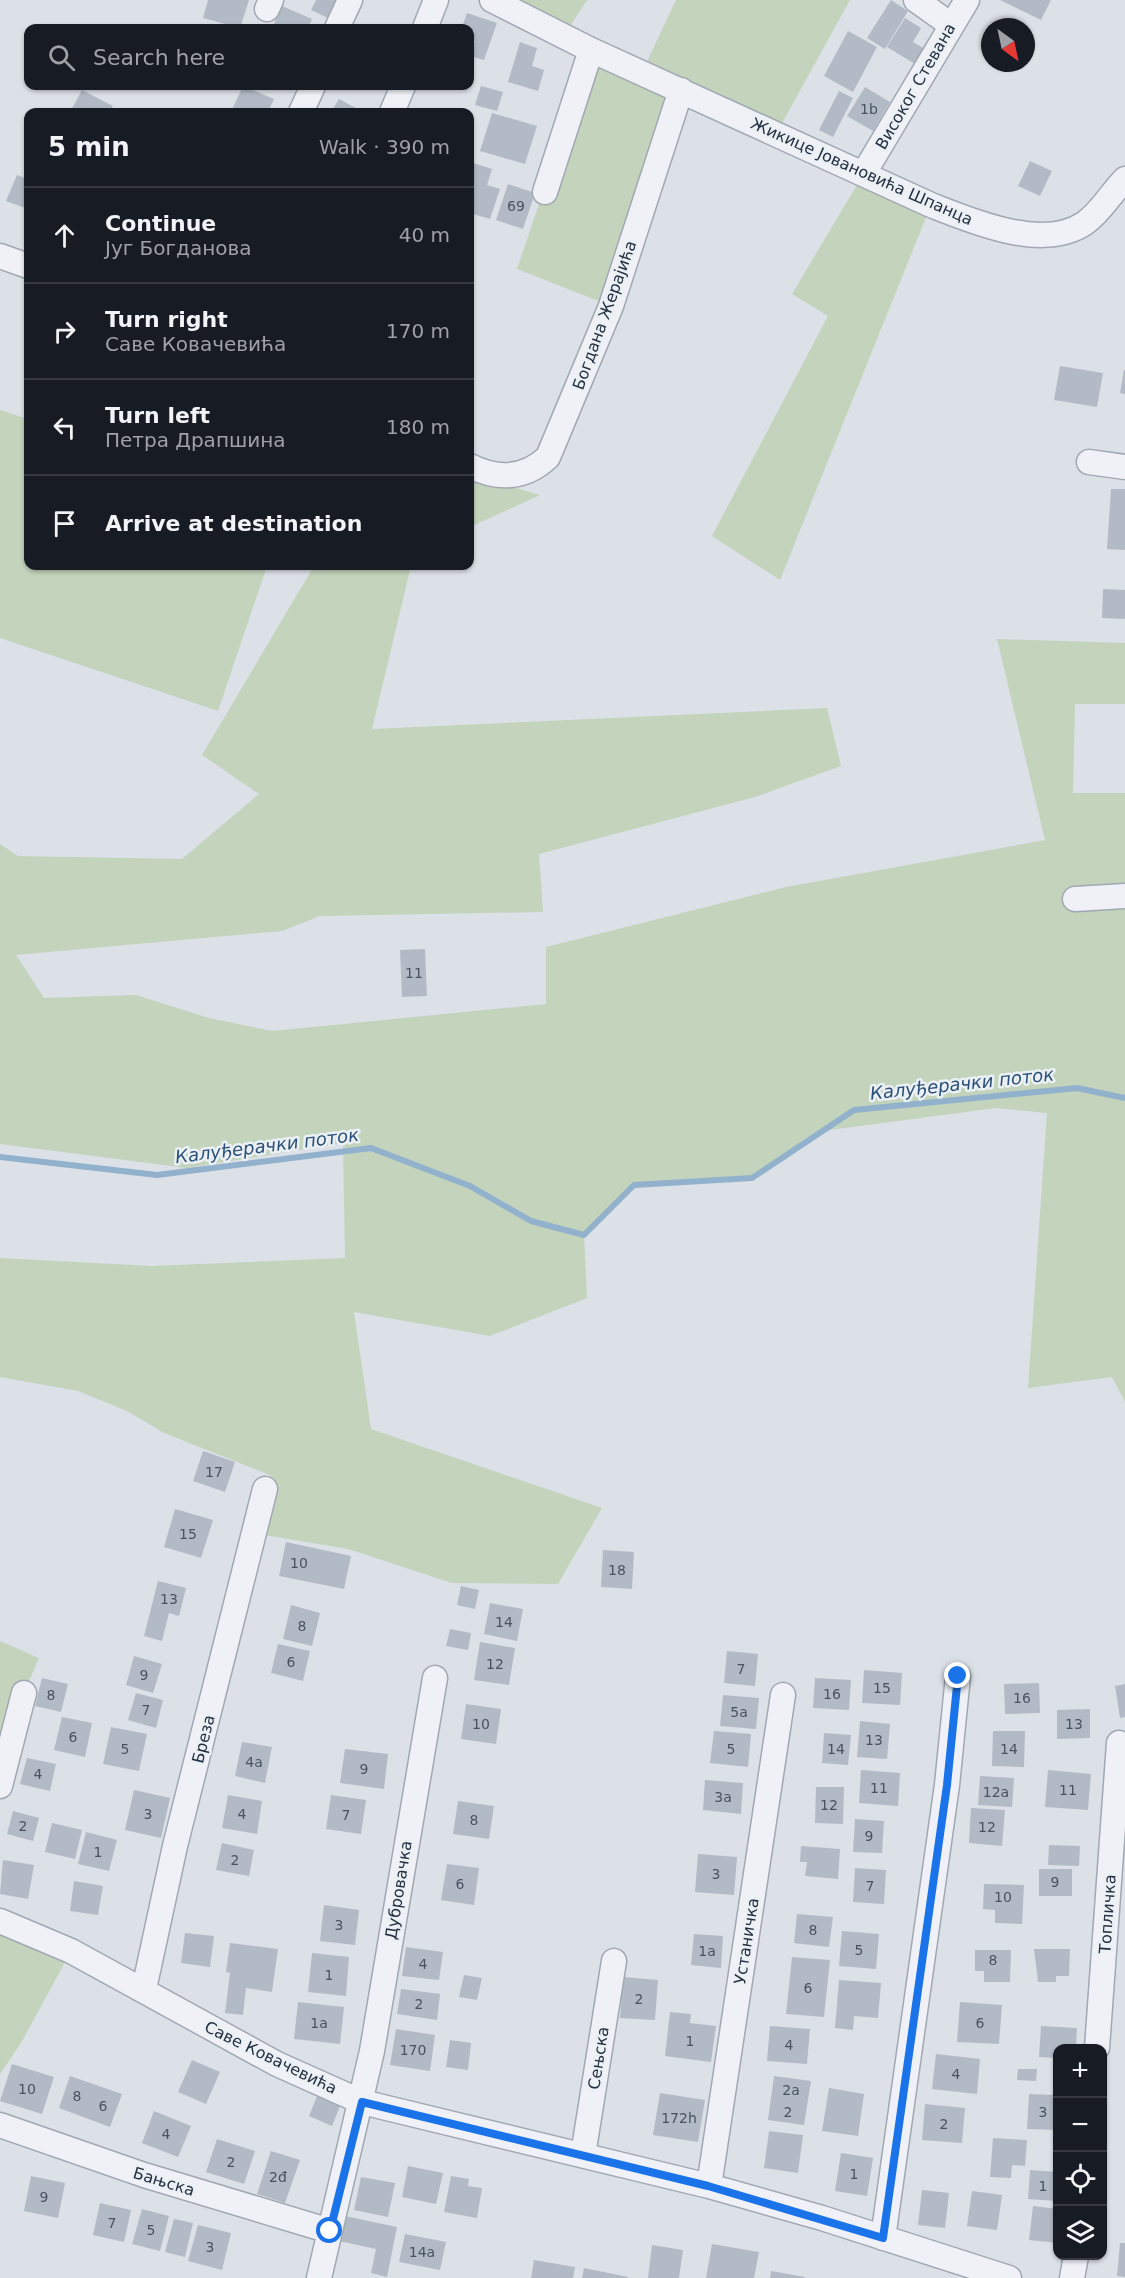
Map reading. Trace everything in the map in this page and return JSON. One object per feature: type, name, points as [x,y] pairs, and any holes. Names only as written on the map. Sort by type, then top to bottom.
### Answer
[{"type":"street","points":[[340,24],[350,0]]},
{"type":"street","points":[[427,24],[436,0]]},
{"type":"street","name":"Жикице Јовановића Шпанца","points":[[492,0],[591,50],[931,205],[979,224],[1034,234],[1060,233],[1084,224],[1125,179]]},
{"type":"street","points":[[916,0],[951,25]]},
{"type":"street","name":"Високог Стевана","points":[[864,173],[967,0]]},
{"type":"street","points":[[545,192],[591,50]]},
{"type":"street","points":[[304,108],[311,90]]},
{"type":"street","points":[[394,108],[401,90]]},
{"type":"street","name":"Богдана Жерајића","points":[[474,467],[507,477],[515,476],[532,469],[548,457],[611,306],[681,90]]},
{"type":"street","points":[[0,255],[24,264]]},
{"type":"street","points":[[1089,462],[1125,467]]},
{"type":"street","points":[[1076,899],[1125,896]]},
{"type":"street","name":"Бреза","points":[[144,1989],[175,1846],[265,1489]]},
{"type":"street","points":[[883,2238],[947,1785],[958,1676]]},
{"type":"street","name":"Дубровачка","points":[[319,2278],[362,2102],[435,1678]]},
{"type":"street","points":[[0,1786],[24,1693]]},
{"type":"street","name":"Устаничка","points":[[708,2186],[783,1695]]},
{"type":"street","name":"Топличка","points":[[1097,2044],[1119,1743]]},
{"type":"street","name":"Саве Ковачевића","points":[[0,1922],[71,1951],[277,2064],[362,2102],[708,2186],[1009,2278]]},
{"type":"street","name":"Сењска","points":[[583,2156],[614,1961]]},
{"type":"street","name":"Бањска","points":[[0,2125],[144,2175],[330,2231]]},
{"type":"street","points":[[1072,2278],[1075,2260]]},
{"type":"green space","points":[[497,0],[587,0],[563,37]]},
{"type":"green space","points":[[676,0],[850,0],[776,134],[682,90],[611,306],[517,269],[591,50],[642,72]]},
{"type":"green space","points":[[864,173],[931,205],[780,580],[712,536],[828,316],[792,294]]},
{"type":"green space","points":[[0,410],[24,418],[24,570],[266,570],[218,711],[0,638]]},
{"type":"green space","points":[[474,475],[540,495],[474,525]]},
{"type":"green space","points":[[312,570],[410,570],[372,729],[827,708],[841,766],[755,797],[539,854],[543,912],[320,916],[282,931],[16,955],[44,998],[136,995],[209,1018],[272,1031],[546,1004],[546,947],[786,887],[1045,840],[997,639],[1125,643],[1125,704],[1075,704],[1073,793],[1125,793],[1125,1402],[1112,1377],[1028,1388],[1047,1113],[996,1108],[815,1132],[752,1178],[634,1185],[584,1235],[587,1298],[490,1336],[354,1312],[371,1429],[602,1508],[558,1584],[452,1583],[348,1549],[253,1533],[270,1475],[164,1433],[127,1411],[78,1391],[0,1377],[0,1258],[152,1266],[345,1258],[343,1143],[187,1168],[0,1144],[0,844],[18,856],[182,859],[259,794],[202,755]]},
{"type":"green space","points":[[0,1641],[39,1658],[24,1693],[0,1786]]},
{"type":"green space","points":[[0,1921],[71,1951],[21,2043],[0,2074]]},
{"type":"building","points":[[208,0],[249,0],[241,24],[225,24],[203,18]]},
{"type":"building","points":[[316,0],[338,0],[330,19],[311,10]]},
{"type":"building","points":[[891,0],[908,11],[885,49],[867,38]]},
{"type":"building","points":[[1000,0],[1051,0],[1041,20]]},
{"type":"building","points":[[282,6],[312,19],[310,24],[274,24]]},
{"type":"building","points":[[467,13],[497,23],[484,60],[474,57],[474,24],[463,24]]},
{"type":"building","points":[[905,18],[921,28],[913,42],[925,49],[915,64],[887,47]]},
{"type":"building","points":[[848,31],[877,47],[853,92],[824,76]]},
{"type":"building","points":[[520,42],[537,48],[532,66],[544,70],[538,91],[508,82]]},
{"type":"building","points":[[481,86],[503,92],[497,111],[475,105]]},
{"type":"building","points":[[865,87],[890,102],[873,131],[847,116]]},
{"type":"building","points":[[82,90],[113,106],[112,108],[72,108]]},
{"type":"building","points":[[241,90],[253,90],[274,99],[270,108],[233,108]]},
{"type":"building","points":[[839,91],[853,98],[833,137],[819,130]]},
{"type":"building","points":[[339,99],[356,108],[333,108]]},
{"type":"building","points":[[492,113],[537,126],[525,164],[480,151]]},
{"type":"building","points":[[1030,161],[1052,171],[1040,196],[1018,186]]},
{"type":"building","points":[[474,163],[492,169],[487,185],[500,189],[490,219],[474,214]]},
{"type":"building","points":[[17,175],[24,178],[24,208],[6,201]]},
{"type":"building","points":[[508,184],[535,193],[523,229],[496,220]]},
{"type":"building","points":[[1060,366],[1103,373],[1097,407],[1054,400]]},
{"type":"building","points":[[1125,370],[1125,394],[1120,393]]},
{"type":"building","points":[[1111,489],[1125,489],[1125,550],[1107,549]]},
{"type":"building","points":[[1103,589],[1125,590],[1125,619],[1102,618]]},
{"type":"building","points":[[425,949],[427,996],[402,997],[400,950]]},
{"type":"building","points":[[203,1451],[235,1462],[225,1492],[193,1481]]},
{"type":"building","points":[[175,1509],[213,1520],[201,1558],[164,1547]]},
{"type":"building","points":[[286,1542],[351,1556],[344,1589],[279,1576]]},
{"type":"building","points":[[603,1550],[634,1552],[632,1589],[601,1587]]},
{"type":"building","points":[[158,1581],[186,1588],[179,1616],[169,1613],[162,1641],[144,1636]]},
{"type":"building","points":[[461,1586],[479,1590],[475,1609],[457,1605]]},
{"type":"building","points":[[490,1603],[523,1609],[517,1641],[484,1634]]},
{"type":"building","points":[[291,1605],[320,1613],[312,1646],[283,1639]]},
{"type":"building","points":[[450,1629],[471,1633],[468,1650],[446,1646]]},
{"type":"building","points":[[480,1642],[515,1648],[509,1685],[474,1680]]},
{"type":"building","points":[[278,1644],[310,1651],[303,1681],[271,1673]]},
{"type":"building","points":[[727,1651],[758,1654],[755,1686],[724,1683]]},
{"type":"building","points":[[134,1656],[162,1664],[153,1693],[126,1685]]},
{"type":"building","points":[[864,1670],[902,1673],[900,1705],[862,1703]]},
{"type":"building","points":[[42,1678],[68,1684],[61,1712],[35,1706]]},
{"type":"building","points":[[815,1678],[851,1680],[849,1710],[813,1708]]},
{"type":"building","points":[[1039,1683],[1040,1713],[1005,1714],[1004,1684]]},
{"type":"building","points":[[1125,1684],[1125,1717],[1120,1718],[1115,1686]]},
{"type":"building","points":[[136,1693],[163,1700],[156,1728],[128,1720]]},
{"type":"building","points":[[723,1695],[759,1698],[756,1729],[720,1726]]},
{"type":"building","points":[[466,1704],[501,1709],[496,1744],[461,1739]]},
{"type":"building","points":[[1090,1709],[1090,1738],[1057,1739],[1057,1710]]},
{"type":"building","points":[[62,1717],[92,1723],[85,1757],[54,1750]]},
{"type":"building","points":[[860,1721],[890,1724],[887,1759],[857,1757]]},
{"type":"building","points":[[111,1727],[147,1734],[139,1771],[103,1764]]},
{"type":"building","points":[[714,1731],[751,1734],[748,1767],[710,1763]]},
{"type":"building","points":[[993,1731],[1025,1731],[1024,1767],[992,1766]]},
{"type":"building","points":[[824,1733],[851,1735],[848,1765],[822,1763]]},
{"type":"building","points":[[242,1742],[272,1747],[265,1783],[235,1776]]},
{"type":"building","points":[[345,1749],[388,1754],[384,1789],[340,1783]]},
{"type":"building","points":[[27,1758],[56,1764],[50,1791],[20,1784]]},
{"type":"building","points":[[861,1770],[900,1773],[898,1806],[859,1803]]},
{"type":"building","points":[[1048,1770],[1091,1774],[1088,1810],[1045,1807]]},
{"type":"building","points":[[980,1776],[1014,1778],[1012,1807],[978,1805]]},
{"type":"building","points":[[705,1780],[743,1783],[741,1814],[703,1810]]},
{"type":"building","points":[[816,1787],[844,1787],[843,1824],[815,1823]]},
{"type":"building","points":[[134,1790],[170,1798],[161,1838],[125,1830]]},
{"type":"building","points":[[228,1795],[262,1801],[257,1834],[222,1828]]},
{"type":"building","points":[[331,1795],[366,1800],[361,1834],[326,1829]]},
{"type":"building","points":[[458,1801],[494,1806],[489,1839],[453,1834]]},
{"type":"building","points":[[971,1808],[1005,1810],[1002,1846],[969,1843]]},
{"type":"building","points":[[13,1811],[39,1818],[33,1841],[7,1834]]},
{"type":"building","points":[[855,1819],[884,1821],[882,1853],[853,1852]]},
{"type":"building","points":[[52,1823],[82,1830],[75,1859],[45,1852]]},
{"type":"building","points":[[86,1832],[117,1840],[109,1871],[78,1864]]},
{"type":"building","points":[[222,1843],[254,1850],[249,1876],[216,1870]]},
{"type":"building","points":[[1049,1845],[1080,1846],[1079,1866],[1048,1865]]},
{"type":"building","points":[[801,1846],[840,1849],[838,1879],[805,1876],[807,1862],[800,1862]]},
{"type":"building","points":[[698,1854],[737,1857],[734,1895],[695,1892]]},
{"type":"building","points":[[3,1860],[34,1865],[28,1899],[0,1894]]},
{"type":"building","points":[[447,1864],[479,1868],[474,1905],[441,1900]]},
{"type":"building","points":[[855,1868],[886,1870],[884,1904],[853,1902]]},
{"type":"building","points":[[1039,1869],[1072,1869],[1072,1896],[1039,1896]]},
{"type":"building","points":[[74,1881],[103,1886],[98,1915],[70,1911]]},
{"type":"building","points":[[984,1884],[1024,1885],[1022,1924],[995,1923],[995,1910],[983,1909]]},
{"type":"building","points":[[324,1905],[359,1910],[355,1945],[320,1941]]},
{"type":"building","points":[[797,1914],[833,1917],[829,1947],[794,1943]]},
{"type":"building","points":[[842,1931],[879,1934],[876,1969],[839,1966]]},
{"type":"building","points":[[185,1933],[214,1936],[210,1967],[181,1963]]},
{"type":"building","points":[[694,1934],[723,1936],[721,1968],[691,1965]]},
{"type":"building","points":[[230,1943],[278,1949],[272,1992],[246,1988],[243,2015],[225,2013],[230,1973],[226,1972]]},
{"type":"building","points":[[406,1947],[443,1952],[439,1980],[402,1976]]},
{"type":"building","points":[[1034,1949],[1070,1949],[1069,1976],[1056,1976],[1056,1982],[1038,1982]]},
{"type":"building","points":[[975,1950],[1011,1950],[1010,1982],[984,1982],[984,1971],[975,1971]]},
{"type":"building","points":[[312,1953],[349,1957],[346,1996],[308,1992]]},
{"type":"building","points":[[792,1957],[830,1960],[824,2017],[786,2014]]},
{"type":"building","points":[[464,1975],[482,1978],[477,2000],[459,1997]]},
{"type":"building","points":[[623,1977],[658,1980],[655,2020],[620,2018]]},
{"type":"building","points":[[839,1980],[881,1983],[878,2018],[854,2016],[853,2030],[835,2028]]},
{"type":"building","points":[[401,1989],[440,1994],[437,2020],[397,2014]]},
{"type":"building","points":[[298,2002],[344,2007],[340,2044],[294,2039]]},
{"type":"building","points":[[960,2002],[1002,2005],[999,2044],[957,2042]]},
{"type":"building","points":[[670,2012],[691,2014],[690,2023],[716,2026],[711,2062],[665,2056]]},
{"type":"building","points":[[770,2026],[810,2029],[807,2064],[767,2061]]},
{"type":"building","points":[[1041,2026],[1077,2028],[1076,2044],[1053,2044],[1053,2058],[1039,2057]]},
{"type":"building","points":[[396,2029],[435,2035],[430,2071],[390,2065]]},
{"type":"building","points":[[450,2040],[471,2043],[468,2070],[446,2067]]},
{"type":"building","points":[[936,2054],[980,2059],[977,2094],[932,2089]]},
{"type":"building","points":[[192,2060],[220,2072],[206,2104],[178,2092]]},
{"type":"building","points":[[12,2064],[54,2077],[42,2114],[0,2101]]},
{"type":"building","points":[[1018,2069],[1037,2069],[1036,2081],[1017,2080]]},
{"type":"building","points":[[70,2076],[122,2094],[110,2127],[59,2108]]},
{"type":"building","points":[[774,2076],[811,2081],[804,2125],[768,2120]]},
{"type":"building","points":[[829,2088],[864,2094],[858,2136],[822,2131]]},
{"type":"building","points":[[660,2093],[705,2100],[698,2142],[653,2135]]},
{"type":"building","points":[[1029,2094],[1053,2095],[1053,2130],[1027,2129]]},
{"type":"building","points":[[317,2096],[340,2106],[332,2126],[309,2116]]},
{"type":"building","points":[[925,2104],[965,2108],[962,2143],[922,2140]]},
{"type":"building","points":[[154,2111],[191,2126],[178,2157],[142,2143]]},
{"type":"building","points":[[769,2131],[803,2135],[798,2173],[764,2168]]},
{"type":"building","points":[[993,2138],[1027,2140],[1025,2166],[1012,2165],[1011,2178],[990,2177]]},
{"type":"building","points":[[217,2139],[255,2151],[244,2184],[206,2172]]},
{"type":"building","points":[[271,2151],[300,2160],[285,2203],[257,2194]]},
{"type":"building","points":[[841,2153],[873,2158],[867,2196],[835,2191]]},
{"type":"building","points":[[408,2166],[443,2173],[436,2204],[402,2197]]},
{"type":"building","points":[[1030,2170],[1053,2172],[1053,2201],[1028,2199]]},
{"type":"building","points":[[31,2176],[65,2183],[58,2218],[24,2211]]},
{"type":"building","points":[[451,2176],[469,2179],[468,2186],[482,2188],[477,2218],[444,2212]]},
{"type":"building","points":[[361,2177],[395,2183],[388,2217],[354,2210]]},
{"type":"building","points":[[922,2190],[949,2193],[945,2228],[918,2225]]},
{"type":"building","points":[[972,2191],[1002,2195],[997,2230],[967,2226]]},
{"type":"building","points":[[100,2203],[131,2210],[124,2242],[93,2235]]},
{"type":"building","points":[[1033,2206],[1053,2208],[1053,2242],[1029,2240]]},
{"type":"building","points":[[142,2209],[169,2216],[160,2251],[132,2244]]},
{"type":"building","points":[[345,2216],[397,2227],[387,2277],[371,2273],[376,2249],[339,2241]]},
{"type":"building","points":[[174,2219],[193,2223],[185,2257],[165,2252]]},
{"type":"building","points":[[198,2225],[231,2233],[222,2270],[188,2261]]},
{"type":"building","points":[[405,2234],[446,2242],[440,2270],[399,2262]]},
{"type":"building","points":[[1120,2243],[1125,2243],[1125,2277],[1117,2276]]},
{"type":"building","points":[[712,2244],[759,2252],[754,2278],[706,2278]]},
{"type":"building","points":[[652,2245],[683,2250],[679,2278],[648,2278]]},
{"type":"building","points":[[534,2260],[575,2267],[573,2278],[531,2278]]},
{"type":"building","points":[[584,2268],[628,2277],[628,2278],[582,2278]]},
{"type":"building","points":[[771,2271],[805,2277],[770,2278]]},
{"type":"waterway","name":"Калуђерачки поток","points":[[0,1157],[157,1175],[371,1148],[470,1186],[531,1221],[584,1235],[634,1185],[752,1178],[854,1110],[1077,1088],[1125,1098]]},
{"type":"route","points":[[330,2231],[362,2102],[708,2186],[883,2238],[947,1785],[958,1676]]}]
